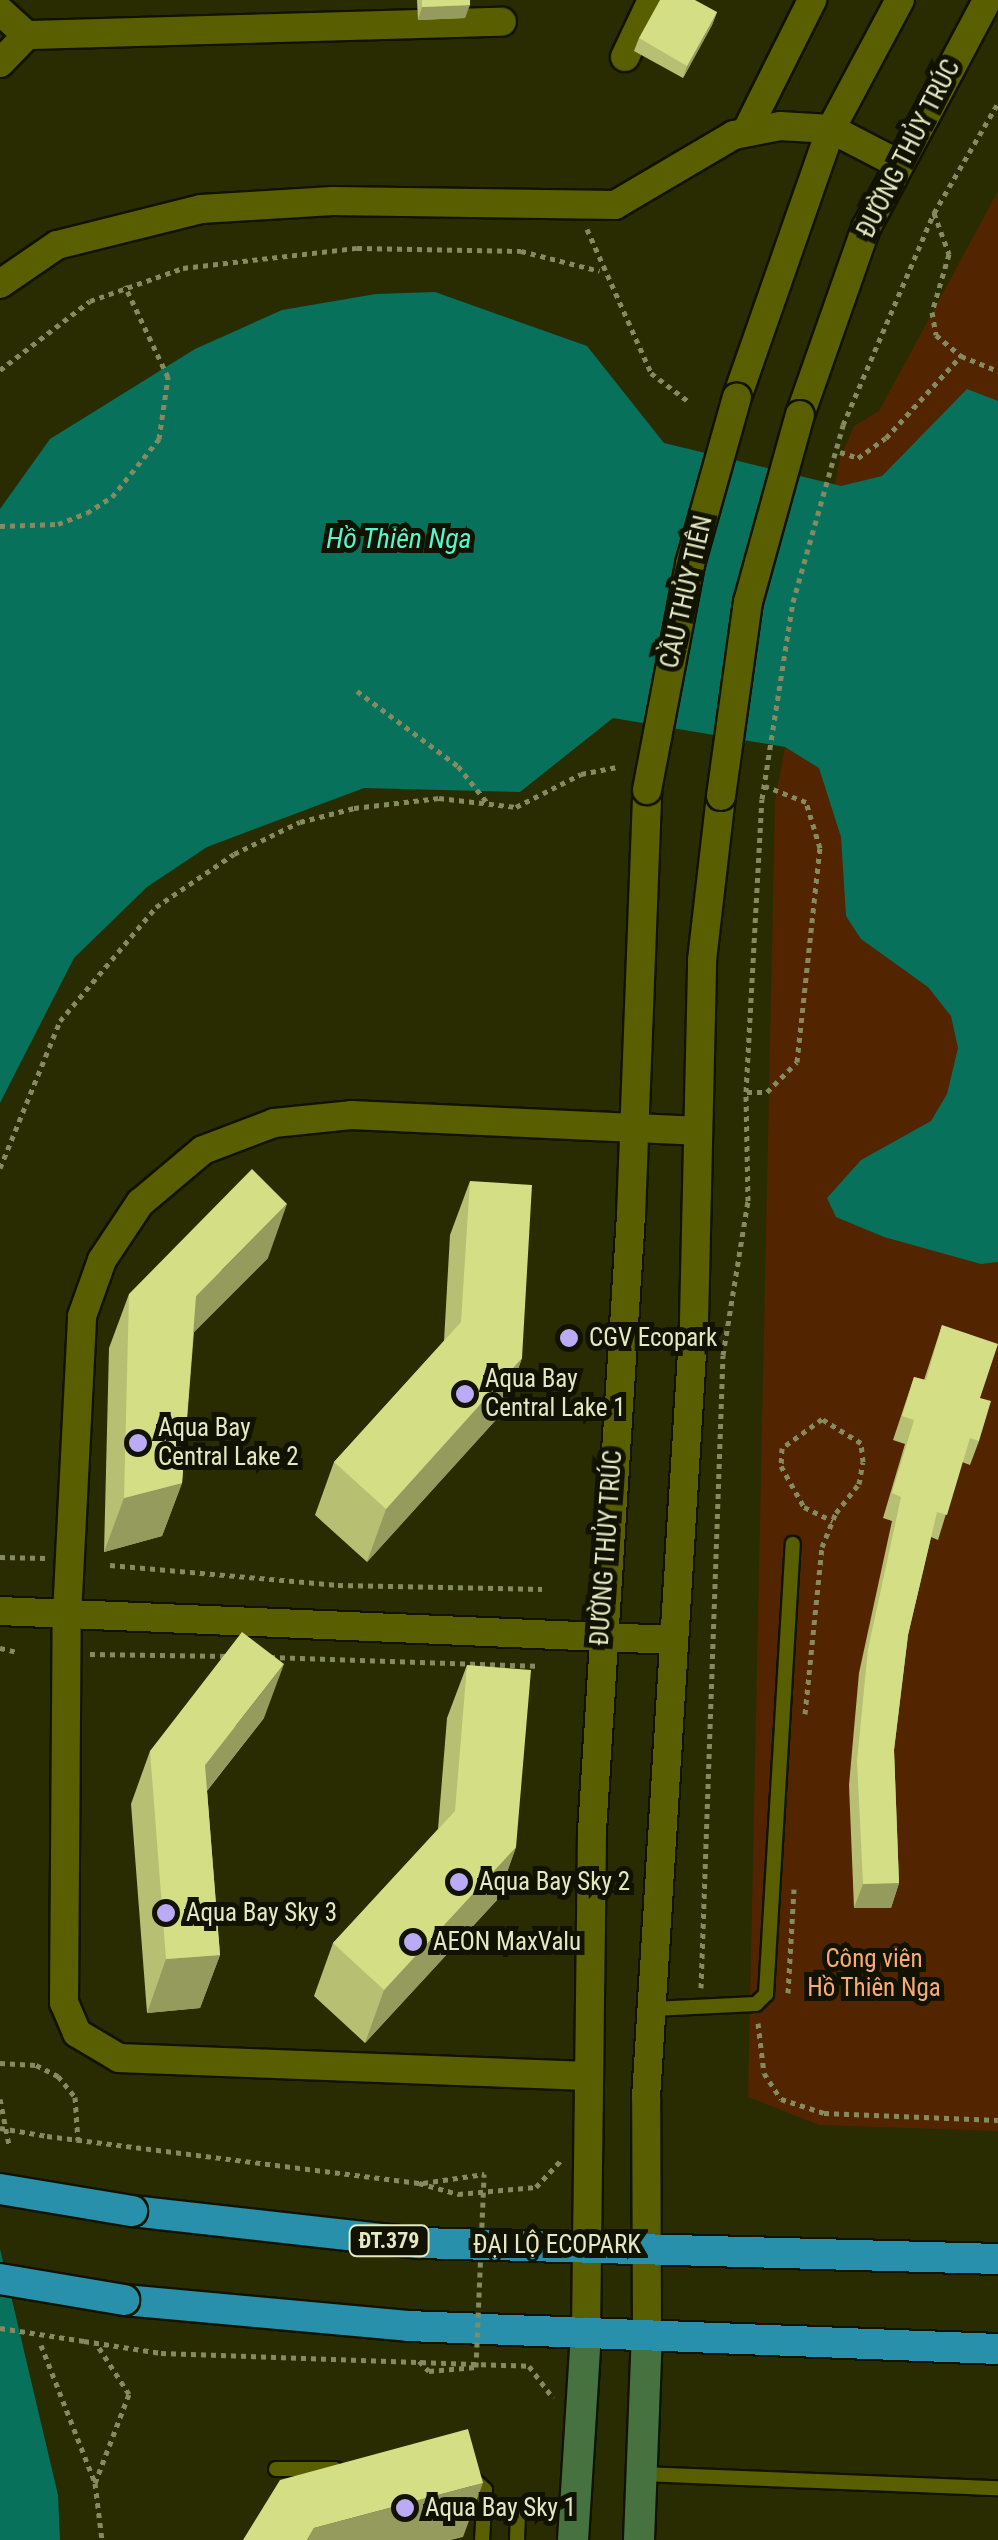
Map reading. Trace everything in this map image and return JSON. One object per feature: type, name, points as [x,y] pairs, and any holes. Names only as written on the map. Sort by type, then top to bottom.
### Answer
[{"type":"highway","name":"ĐẠI LỘ ECOPARK","points":[[0,2189],[322,2237],[998,2259]]},
{"type":"highway","points":[[0,2279],[124,2300],[408,2326],[998,2350]]},
{"type":"main road","points":[[572,2540],[586,2332]]},
{"type":"main road","points":[[639,2540],[647,2335]]},
{"type":"street","points":[[624,57],[652,0]]},
{"type":"street","points":[[746,132],[812,0]]},
{"type":"street","points":[[831,129],[900,0]]},
{"type":"street","name":"ĐƯỜNG THỦY TRÚC","points":[[698,1132],[702,960],[748,602],[800,414],[866,228],[897,163],[987,0]]},
{"type":"street","points":[[0,11],[28,35],[502,22]]},
{"type":"street","points":[[0,63],[28,35]]},
{"type":"street","points":[[0,284],[57,246],[201,209],[332,201],[615,205],[674,167],[746,132],[831,129],[897,163]]},
{"type":"street","name":"CẦU THỦY TIÊN","points":[[647,790],[690,564],[737,396],[831,129]]},
{"type":"street","name":"ĐƯỜNG THỦY TRÚC","points":[[586,2332],[587,2076],[600,1638],[634,1125],[647,790]]},
{"type":"street","points":[[587,2076],[119,2058],[77,2033],[64,2004],[67,1615],[82,1316],[102,1260],[140,1204],[203,1150],[274,1123],[350,1115],[634,1125],[698,1132],[694,1320],[652,2009],[647,2335]]},
{"type":"street","points":[[0,1611],[673,1640]]},
{"type":"lane","points":[[652,2009],[756,2004],[766,1994],[793,1544]]},
{"type":"lane","points":[[276,2469],[353,2469]]},
{"type":"lane","points":[[450,2470],[477,2479],[485,2490],[482,2540]]},
{"type":"lane","points":[[642,2474],[998,2488]]},
{"type":"lane","points":[[516,2540],[518,2508]]},
{"type":"path","points":[[700,2007],[723,1356],[748,1201],[746,1092],[762,799],[792,602],[843,424],[934,213],[998,103]]},
{"type":"path","points":[[579,202],[600,271],[651,374],[690,402]]},
{"type":"path","points":[[934,213],[950,254],[932,312],[936,336],[961,356],[998,371]]},
{"type":"path","points":[[0,370],[90,301],[184,268],[357,248],[521,251],[600,271]]},
{"type":"path","points":[[0,526],[58,524],[88,513],[112,498],[159,440],[168,377],[125,286]]},
{"type":"path","points":[[840,452],[858,458],[886,438],[961,356]]},
{"type":"path","points":[[357,691],[458,766],[489,805]]},
{"type":"path","points":[[0,1168],[60,1021],[156,907],[234,854],[300,822],[438,798],[516,807],[581,774],[618,767]]},
{"type":"path","points":[[746,1092],[767,1092],[797,1062],[820,848],[806,802],[765,786]]},
{"type":"path","points":[[803,1731],[822,1547],[832,1521],[860,1484],[863,1462],[861,1443],[822,1419],[782,1448],[781,1466],[804,1507],[832,1521]]},
{"type":"path","points":[[0,1557],[49,1558]]},
{"type":"path","points":[[110,1565],[338,1586],[542,1589]]},
{"type":"path","points":[[0,1648],[16,1652]]},
{"type":"path","points":[[87,1654],[236,1656]]},
{"type":"path","points":[[256,1656],[537,1666]]},
{"type":"path","points":[[787,1997],[794,1880]]},
{"type":"path","points":[[758,2017],[764,2073],[781,2099],[824,2113],[998,2120]]},
{"type":"path","points":[[0,2063],[36,2065],[58,2076],[75,2097],[78,2140]]},
{"type":"path","points":[[0,2098],[10,2144]]},
{"type":"path","points":[[0,2128],[419,2183],[458,2194],[507,2194],[536,2186],[561,2160]]},
{"type":"path","points":[[418,2360],[428,2371],[476,2367],[484,2174],[419,2183]]},
{"type":"path","points":[[0,2328],[161,2353],[530,2366],[554,2400]]},
{"type":"path","points":[[94,2483],[128,2394],[96,2343]]},
{"type":"path","points":[[41,2346],[94,2483],[102,2540]]},
{"type":"green space","name":"Công viên Hồ Thiên Nga","points":[[998,191],[998,2131],[819,2125],[748,2097],[775,800],[840,458],[854,426],[879,411]]},
{"type":"water","name":"Hồ Thiên Nga","points":[[435,292],[587,346],[664,443],[841,486],[882,476],[967,389],[998,401],[998,1262],[981,1264],[884,1237],[836,1217],[827,1198],[861,1160],[931,1121],[947,1094],[958,1048],[951,1016],[928,987],[861,939],[846,916],[841,837],[819,768],[785,747],[613,718],[520,792],[364,788],[207,847],[147,887],[74,958],[0,1103],[0,509],[50,439],[195,349],[282,310],[376,294]]},
{"type":"water","points":[[0,2249],[58,2495],[60,2540],[0,2540]]},
{"type":"building","points":[[422,0],[470,0],[470,5],[422,7]]},
{"type":"building","points":[[660,0],[695,0],[717,12],[687,66],[639,38]]},
{"type":"building","points":[[252,1169],[287,1204],[196,1296],[182,1483],[124,1498],[129,1294]]},
{"type":"building","name":"Aqua Bay Central Lake 1","points":[[470,1181],[532,1185],[522,1358],[386,1509],[334,1462],[461,1322]]},
{"type":"building","points":[[942,1325],[998,1344],[980,1398],[991,1401],[979,1441],[970,1438],[947,1515],[937,1512],[908,1635],[894,1750],[899,1883],[863,1884],[857,1761],[868,1649],[901,1497],[892,1493],[914,1420],[902,1416],[914,1377],[926,1380]]},
{"type":"building","points":[[242,1632],[284,1664],[205,1765],[220,1955],[166,1959],[150,1751]]},
{"type":"building","name":"Aqua Bay Sky 2","points":[[467,1665],[531,1670],[516,1847],[384,1990],[333,1943],[455,1811]]},
{"type":"building","points":[[468,2429],[483,2483],[314,2528],[307,2540],[243,2540],[280,2480]]},
{"type":"place","name":"CGV Ecopark","points":[[569,1338]]},
{"type":"place","name":"Aqua Bay Central Lake 1","points":[[465,1394]]},
{"type":"place","name":"Aqua Bay Central Lake 2","points":[[138,1443]]},
{"type":"place","name":"Aqua Bay Sky 2","points":[[459,1882]]},
{"type":"place","name":"Aqua Bay Sky 3","points":[[166,1913]]},
{"type":"place","name":"AEON MaxValu","points":[[413,1942]]},
{"type":"place","name":"Aqua Bay Sky 1","points":[[405,2508]]}]
